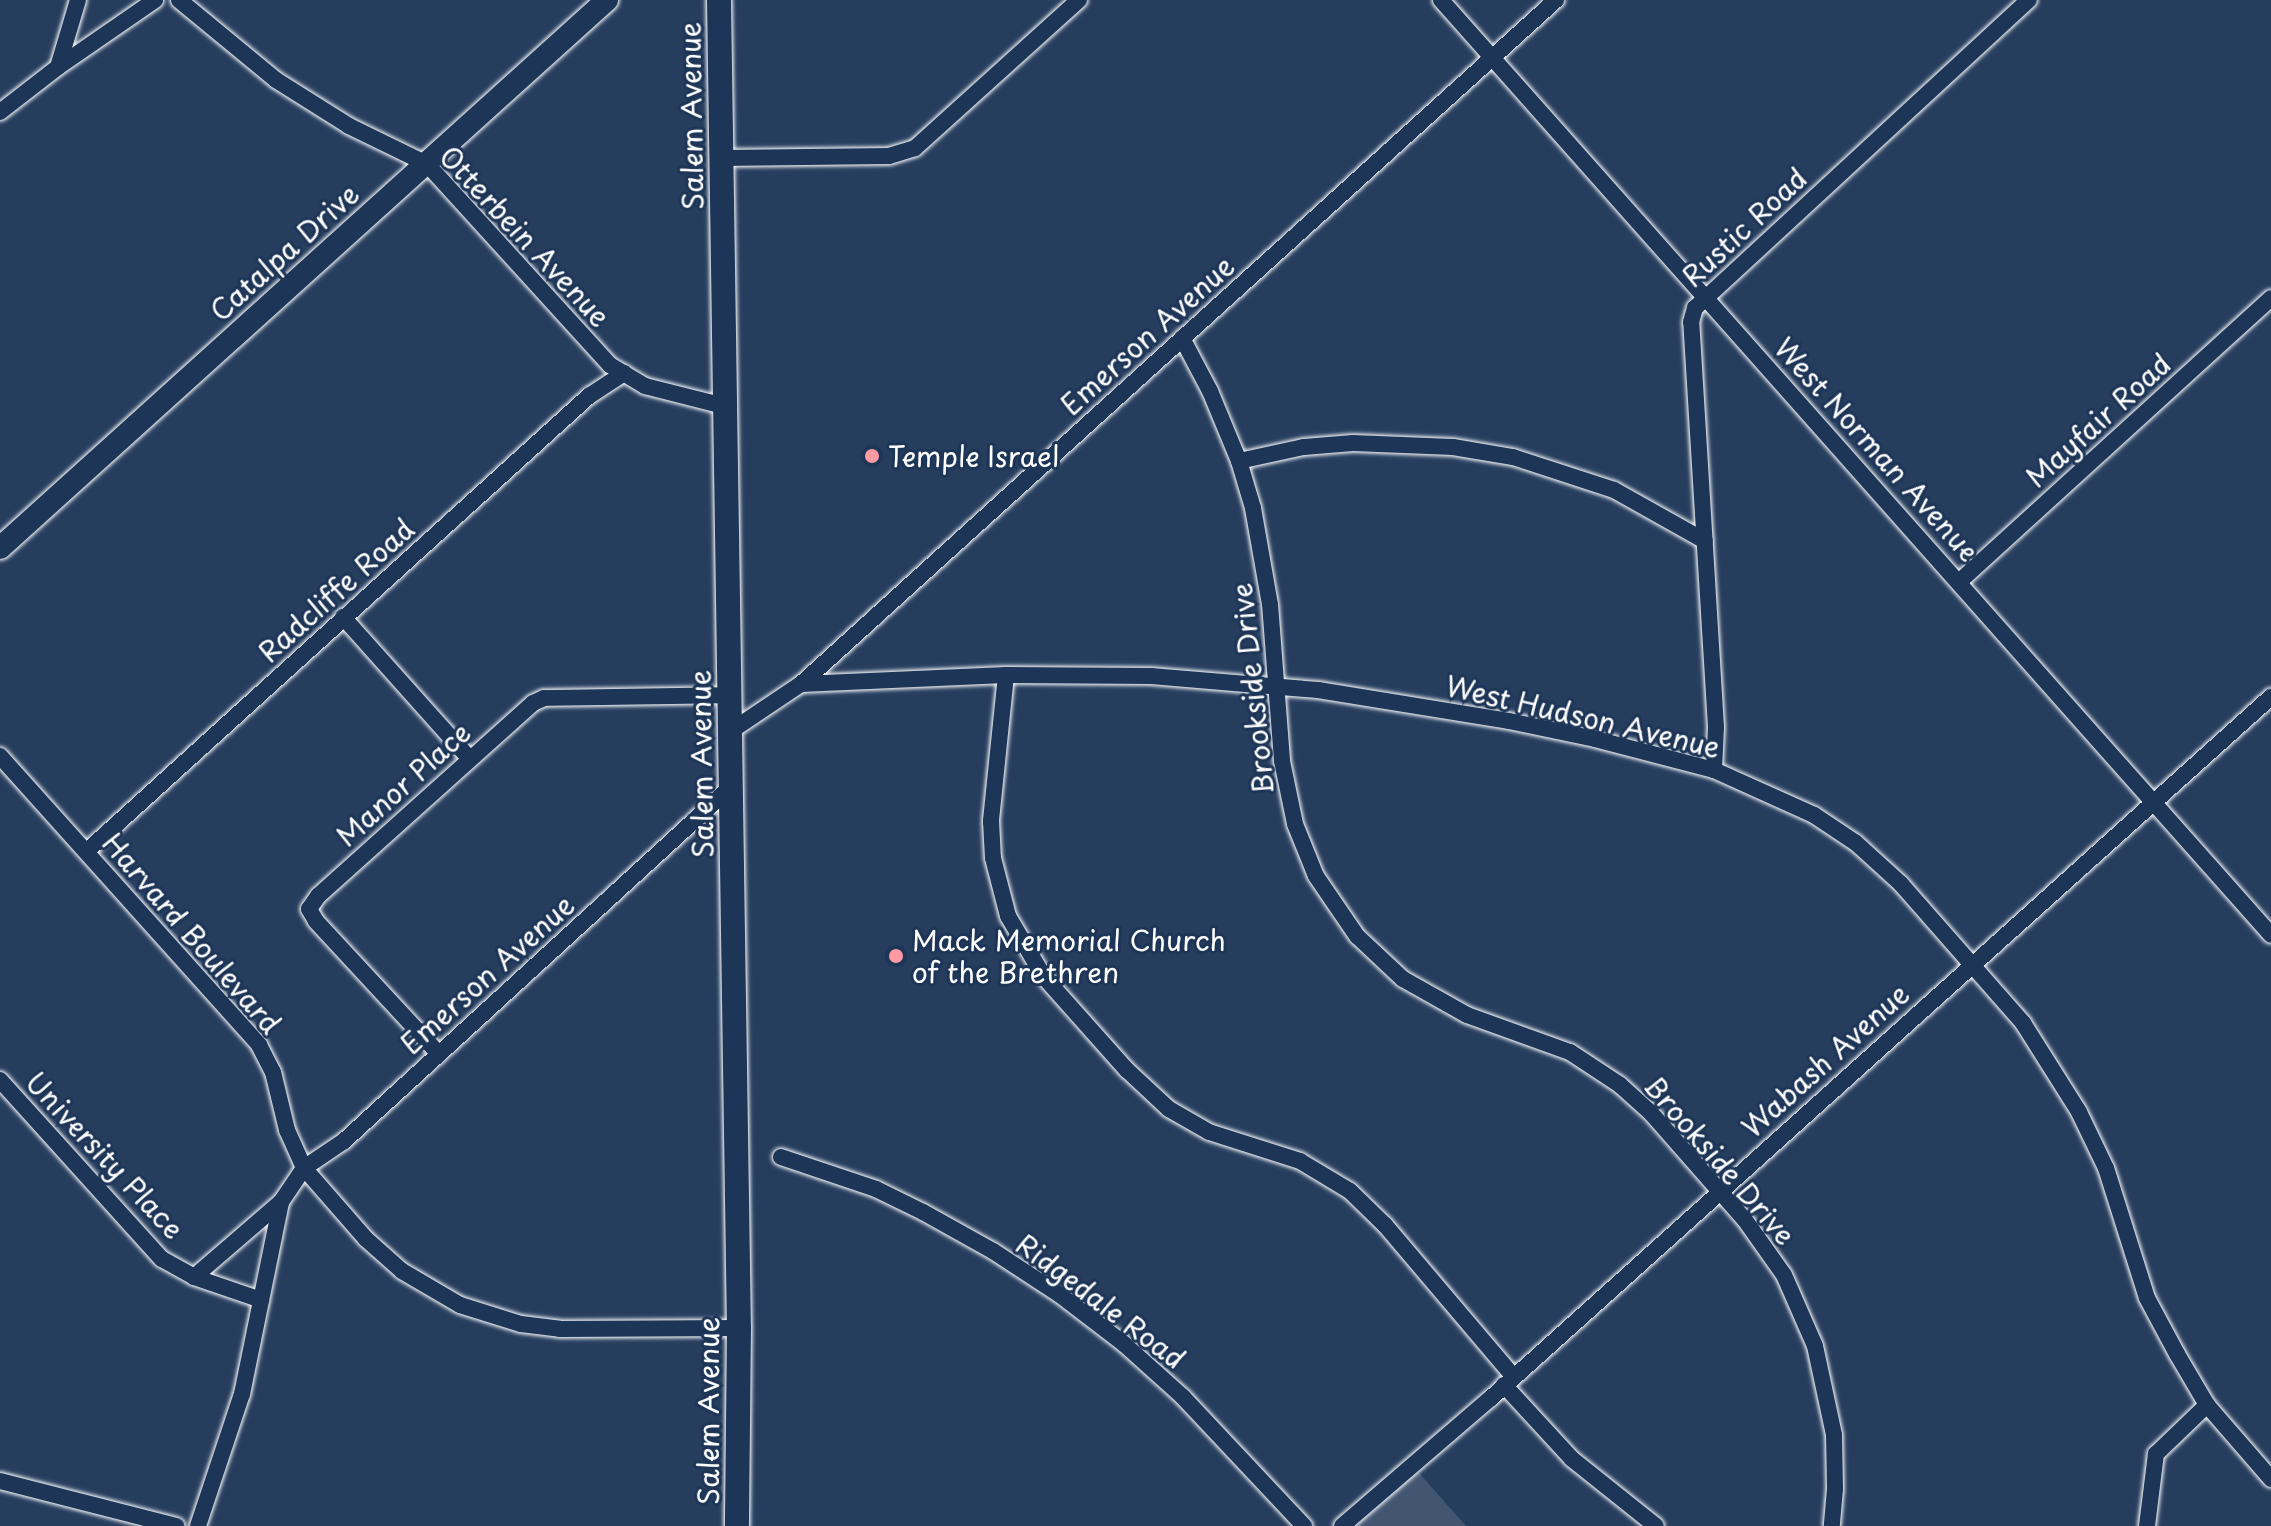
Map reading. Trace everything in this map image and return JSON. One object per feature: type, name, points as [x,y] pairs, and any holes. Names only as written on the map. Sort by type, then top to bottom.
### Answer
[{"type":"main road","name":"Salem Avenue","points":[[719,0],[739,1328],[737,1526]]},
{"type":"street","points":[[58,67],[78,0]]},
{"type":"street","points":[[0,112],[58,67],[155,0]]},
{"type":"street","name":"Otterbein Avenue","points":[[179,0],[276,80],[349,126],[427,164],[610,365],[645,386],[724,406]]},
{"type":"street","name":"Catalpa Drive","points":[[0,548],[607,0]]},
{"type":"street","points":[[721,158],[889,156],[915,148],[1079,0]]},
{"type":"street","name":"West Norman Avenue","points":[[1441,0],[1960,581],[2271,935]]},
{"type":"street","name":"Emerson Avenue","points":[[731,731],[801,684],[1556,0]]},
{"type":"street","name":"Rustic Road","points":[[1714,770],[1716,727],[1691,322],[1695,308],[2029,0]]},
{"type":"street","name":"Mayfair Road","points":[[1960,581],[2271,298]]},
{"type":"street","name":"Brookside Drive","points":[[1182,338],[1210,391],[1239,461],[1265,569],[1282,761],[1295,824],[1316,876],[1357,936],[1387,966],[1430,996],[1467,1015],[1570,1052],[1620,1085],[1651,1113],[1774,1259],[1801,1310],[1815,1346],[1834,1435],[1832,1526]]},
{"type":"street","name":"Radcliffe Road","points":[[87,851],[589,396],[624,373]]},
{"type":"street","points":[[1239,461],[1304,447],[1353,443],[1453,447],[1513,457],[1614,490],[1705,541]]},
{"type":"street","points":[[343,617],[469,758]]},
{"type":"street","points":[[1006,675],[991,821],[993,858],[1008,916],[1022,945],[1044,977],[1127,1070],[1169,1109],[1209,1132],[1300,1161],[1350,1191],[1385,1225],[1572,1459],[1656,1526]]},
{"type":"street","name":"West Hudson Avenue","points":[[801,684],[1006,675],[1151,676],[1275,686],[1390,700],[1509,721],[1714,770],[1814,815],[1856,843],[1901,884],[2023,1023],[2079,1112],[2106,1168],[2147,1298],[2207,1405],[2271,1479]]},
{"type":"street","name":"Manor Place","points":[[439,1054],[316,921],[309,909],[318,896],[533,703],[544,698],[731,695]]},
{"type":"street","name":"Wabash Avenue","points":[[1342,1526],[1509,1381],[2271,697]]},
{"type":"street","name":"Harvard Boulevard","points":[[0,756],[259,1045],[273,1072],[287,1130],[304,1168],[390,1262],[427,1288],[475,1311],[521,1324],[560,1329],[739,1328]]},
{"type":"street","name":"Emerson Avenue","points":[[281,1202],[304,1168],[344,1141],[732,786]]},
{"type":"street","name":"University Place","points":[[0,1080],[162,1259],[194,1277],[261,1300]]},
{"type":"street","name":"Ridgedale Road","points":[[781,1157],[876,1189],[923,1212],[993,1251],[1060,1295],[1124,1344],[1183,1397],[1304,1526]]},
{"type":"street","points":[[194,1277],[281,1202]]},
{"type":"street","points":[[198,1526],[242,1394],[281,1202]]},
{"type":"street","points":[[2147,1526],[2156,1454],[2207,1405]]},
{"type":"street","points":[[0,1481],[176,1526]]},
{"type":"shaded area","points":[[1412,1465],[1466,1526],[1342,1526]]},
{"type":"place","name":"Temple Israel","points":[[872,456]]},
{"type":"place","name":"Mack Memorial Church of the Brethren","points":[[896,956]]}]
